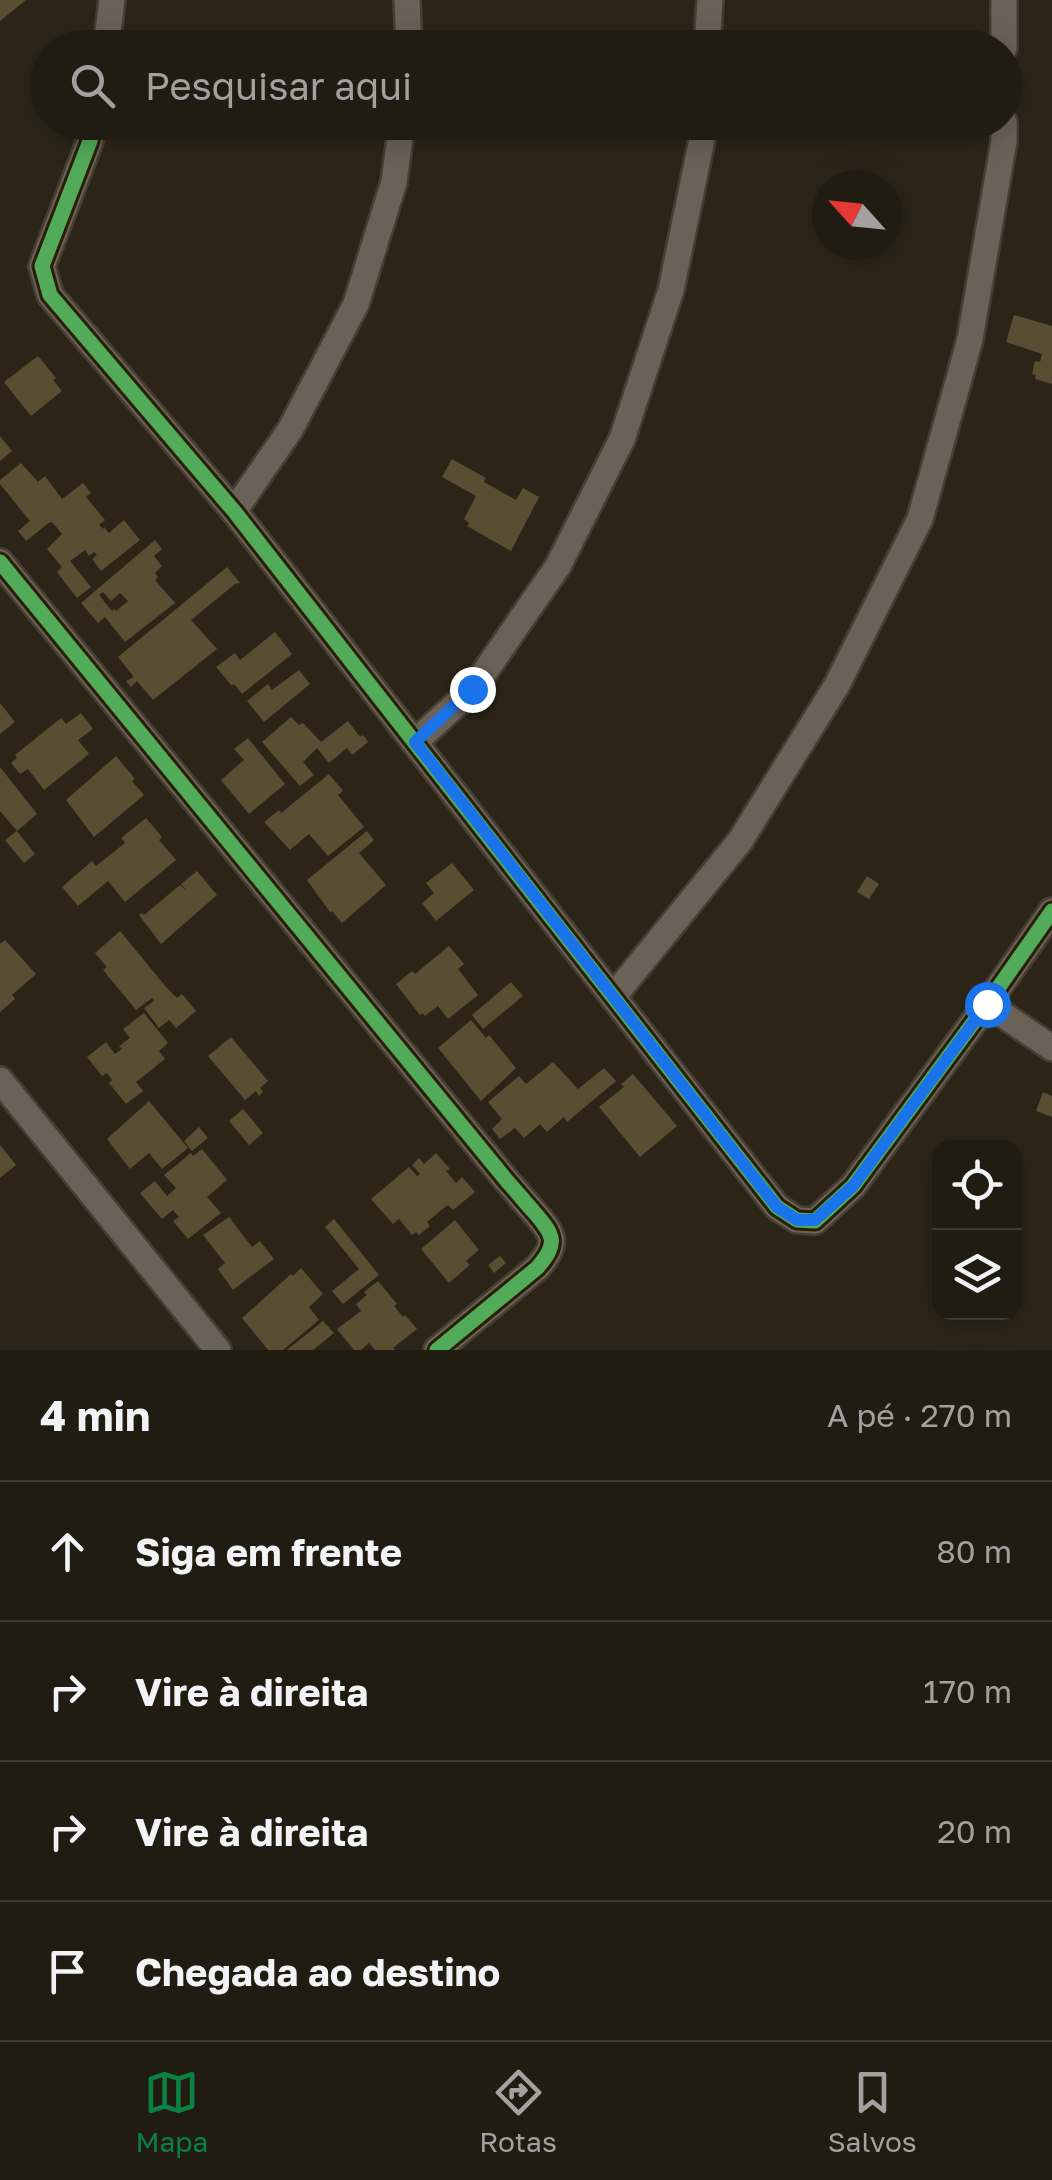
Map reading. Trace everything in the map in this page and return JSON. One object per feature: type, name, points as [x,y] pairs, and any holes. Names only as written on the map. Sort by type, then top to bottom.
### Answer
[{"type":"street","points":[[108,30],[112,0]]},
{"type":"street","points":[[407,0],[408,30]]},
{"type":"street","points":[[709,30],[710,0]]},
{"type":"street","points":[[1004,0],[1004,30]]},
{"type":"street","points":[[90,140],[42,266],[50,295],[234,511],[777,1207],[797,1220],[815,1220],[853,1186],[1052,911]]},
{"type":"street","points":[[234,511],[290,430],[356,304],[394,182],[400,140]]},
{"type":"street","points":[[415,742],[472,689],[558,566],[622,439],[671,290],[702,140]]},
{"type":"street","points":[[614,997],[740,841],[838,685],[920,518],[970,338],[1004,140]]},
{"type":"street","points":[[0,562],[548,1227],[552,1243],[537,1268],[436,1350]]},
{"type":"street","points":[[987,1004],[1052,1048]]},
{"type":"street","points":[[0,1080],[218,1350]]},
{"type":"building","points":[[0,0],[26,0],[0,21]]},
{"type":"building","points":[[1014,315],[1052,326],[1052,384],[1035,379],[1032,374],[1035,361],[1040,362],[1042,354],[1006,342]]},
{"type":"building","points":[[38,356],[62,391],[31,416],[4,382]]},
{"type":"building","points":[[0,436],[12,451],[0,461]]},
{"type":"building","points":[[452,459],[516,500],[523,488],[539,497],[511,551],[467,526],[469,523],[464,519],[476,496],[442,477]]},
{"type":"building","points":[[21,463],[38,482],[45,476],[62,499],[83,483],[91,493],[86,497],[105,520],[99,525],[103,529],[109,533],[124,520],[140,540],[101,571],[92,559],[97,555],[94,552],[89,556],[85,550],[70,561],[91,587],[77,598],[57,572],[62,567],[47,549],[62,534],[53,523],[26,541],[18,531],[30,521],[0,480]]},
{"type":"building","points":[[155,540],[162,549],[154,556],[162,566],[155,573],[155,580],[175,603],[125,642],[105,617],[98,623],[81,603]],"holes":[[[103,592],[111,601],[120,593],[128,601],[112,611],[99,595]]]},
{"type":"building","points":[[227,567],[240,583],[191,620],[217,649],[153,700],[137,681],[131,687],[126,681],[134,677],[118,657]]},
{"type":"building","points":[[275,632],[292,654],[242,694],[216,667],[235,653],[240,660]]},
{"type":"building","points":[[299,670],[310,684],[264,722],[247,701],[268,684],[272,690]]},
{"type":"building","points":[[0,703],[15,722],[0,734]]},
{"type":"building","points":[[81,713],[93,729],[78,740],[89,754],[44,790],[28,769],[20,774],[11,763],[17,758],[15,755],[61,718],[66,724]]},
{"type":"building","points":[[291,717],[299,725],[303,723],[321,742],[348,721],[368,742],[352,755],[347,748],[329,763],[317,748],[303,762],[314,775],[300,786],[262,742]]},
{"type":"building","points":[[248,738],[285,784],[249,814],[221,780],[244,760],[234,749]]},
{"type":"building","points":[[116,756],[144,795],[94,837],[66,800]]},
{"type":"building","points":[[0,767],[37,814],[17,831],[0,811]]},
{"type":"building","points":[[329,774],[343,791],[338,795],[364,827],[328,856],[309,834],[290,850],[264,822]]},
{"type":"building","points":[[146,818],[176,860],[125,902],[108,881],[78,906],[62,887],[92,861],[96,866],[125,843],[121,838]]},
{"type":"building","points":[[17,831],[35,854],[24,863],[5,840]]},
{"type":"building","points":[[367,831],[374,840],[359,853],[386,885],[342,923],[307,880]]},
{"type":"building","points":[[452,863],[474,890],[436,921],[422,903],[434,893],[426,883]]},
{"type":"building","points":[[197,871],[217,895],[161,944],[139,915],[180,885],[187,891],[181,884]]},
{"type":"building","points":[[867,876],[879,884],[869,899],[857,892]]},
{"type":"building","points":[[120,931],[166,987],[177,998],[182,994],[196,1011],[176,1028],[169,1020],[159,1028],[144,1008],[154,1001],[152,998],[136,1010],[103,970],[107,967],[95,953]]},
{"type":"building","points":[[5,940],[36,974],[0,1012],[0,944]]},
{"type":"building","points":[[449,946],[464,964],[458,969],[478,995],[448,1019],[438,1006],[425,1016],[420,1015],[396,984]]},
{"type":"building","points":[[511,982],[523,996],[483,1029],[472,1015]]},
{"type":"building","points":[[144,1013],[168,1043],[159,1051],[165,1059],[136,1082],[143,1091],[126,1104],[109,1083],[112,1080],[107,1073],[102,1076],[87,1057],[106,1042],[115,1054],[122,1049],[119,1046],[130,1038],[123,1029]]},
{"type":"building","points":[[471,1020],[516,1068],[481,1101],[438,1048]]},
{"type":"building","points":[[231,1037],[268,1081],[260,1088],[263,1092],[259,1096],[256,1091],[245,1100],[208,1056]]},
{"type":"building","points":[[553,1062],[578,1089],[604,1068],[616,1081],[567,1122],[564,1117],[547,1132],[540,1124],[524,1138],[515,1128],[500,1139],[492,1129],[502,1119],[488,1102],[519,1076],[526,1084]]},
{"type":"building","points":[[633,1074],[677,1126],[640,1157],[599,1107],[624,1087],[621,1084]]},
{"type":"building","points":[[1043,1092],[1052,1096],[1052,1117],[1036,1111]]},
{"type":"building","points":[[149,1101],[188,1148],[162,1169],[149,1153],[130,1169],[107,1139]]},
{"type":"building","points":[[243,1109],[263,1133],[249,1145],[229,1121]]},
{"type":"building","points":[[199,1127],[208,1138],[192,1151],[184,1141]]},
{"type":"building","points":[[0,1145],[16,1165],[0,1178]]},
{"type":"building","points":[[202,1149],[227,1180],[207,1197],[221,1213],[188,1239],[173,1221],[179,1217],[173,1210],[162,1219],[140,1193],[155,1181],[167,1196],[176,1188],[164,1175]]},
{"type":"building","points":[[436,1153],[456,1183],[462,1177],[475,1192],[453,1210],[448,1205],[427,1222],[430,1226],[419,1235],[412,1235],[399,1219],[393,1224],[371,1199],[409,1167],[417,1176],[420,1174],[412,1165],[419,1158],[424,1164]]},
{"type":"building","points":[[229,1217],[252,1247],[260,1241],[274,1259],[233,1290],[218,1269],[225,1263],[203,1235]]},
{"type":"building","points":[[334,1219],[379,1275],[343,1304],[332,1291],[359,1269],[325,1227]]},
{"type":"building","points":[[455,1220],[479,1250],[466,1261],[470,1265],[449,1283],[421,1249]]},
{"type":"building","points":[[500,1256],[506,1263],[494,1273],[488,1265]]},
{"type":"building","points":[[301,1268],[323,1294],[309,1307],[319,1320],[283,1350],[268,1350],[242,1318]]},
{"type":"building","points":[[378,1281],[397,1304],[394,1306],[417,1329],[395,1350],[375,1350],[369,1343],[354,1350],[337,1329],[361,1311],[356,1304]]},
{"type":"building","points":[[323,1321],[334,1333],[313,1350],[287,1350]]},
{"type":"cycle path","points":[[90,140],[42,266],[50,295],[234,511],[777,1207],[797,1220],[815,1221],[853,1186],[1052,911]]},
{"type":"cycle path","points":[[0,562],[550,1233],[549,1252],[537,1268],[437,1350]]},
{"type":"route","points":[[472,689],[415,742],[777,1207],[797,1220],[815,1220],[853,1186],[987,1004]]}]
